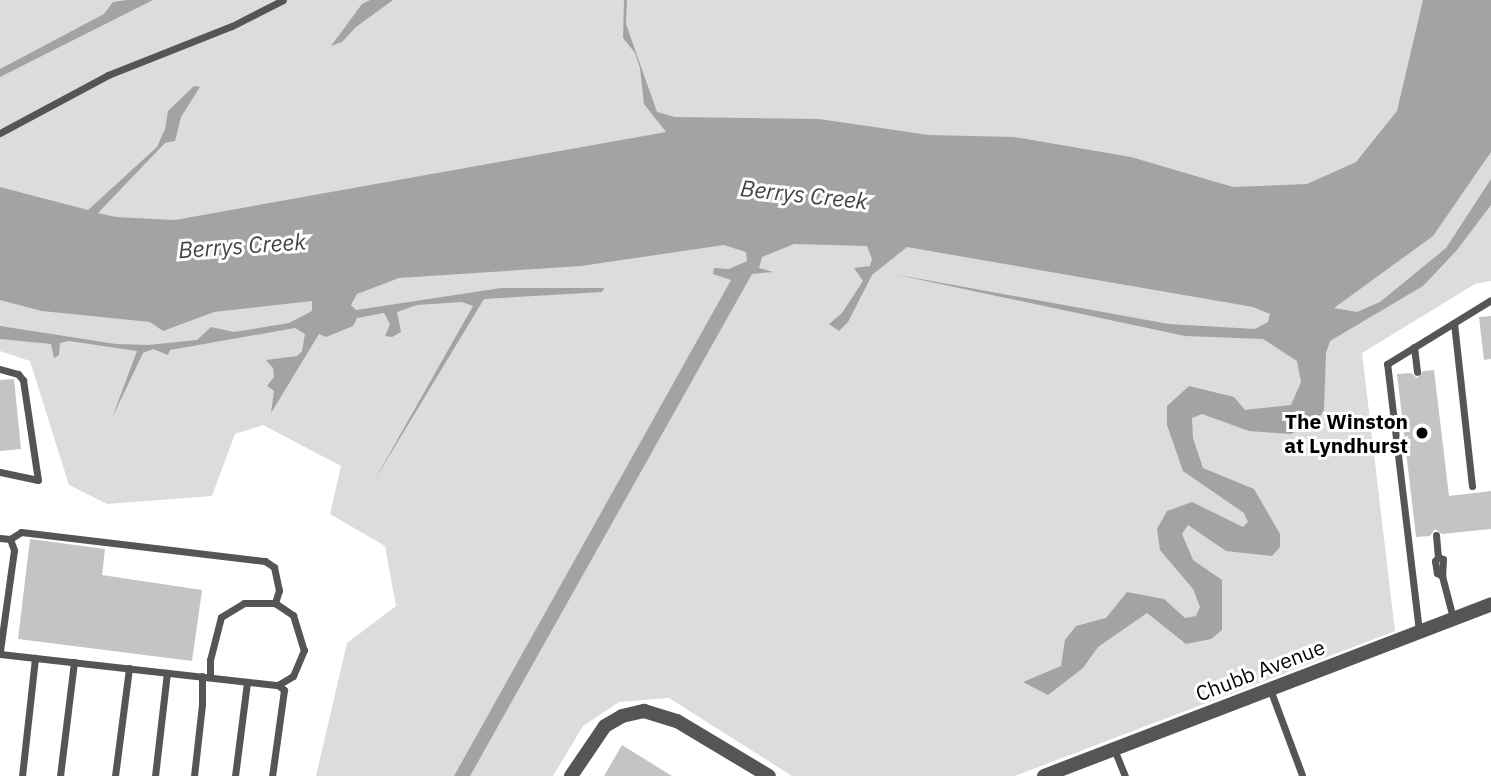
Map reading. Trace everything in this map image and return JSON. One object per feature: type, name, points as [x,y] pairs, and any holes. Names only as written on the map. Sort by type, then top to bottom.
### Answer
[{"type":"street","name":"Chubb Avenue","points":[[1044,776],[1491,604]]},
{"type":"street","points":[[571,776],[605,726],[622,716],[644,711],[677,721],[769,776]]},
{"type":"lane","points":[[0,133],[108,75],[232,26],[283,0]]},
{"type":"lane","points":[[1420,632],[1387,363],[1491,300]]},
{"type":"lane","points":[[1454,323],[1472,486]]},
{"type":"lane","points":[[1414,347],[1418,372]]},
{"type":"lane","points":[[0,369],[18,374],[23,380],[38,480],[0,472]]},
{"type":"lane","points":[[0,538],[10,539],[22,532],[265,561],[274,567],[279,590],[275,603]]},
{"type":"lane","points":[[1436,535],[1437,573],[1443,576],[1454,618]]},
{"type":"lane","points":[[10,539],[14,550],[2,615],[0,652],[278,685],[284,690],[272,776]]},
{"type":"lane","points":[[0,576],[10,577]]},
{"type":"lane","points":[[194,776],[206,677],[221,617],[244,603],[275,603],[293,615],[304,650],[293,676],[278,685]]},
{"type":"lane","points":[[22,776],[35,658]]},
{"type":"lane","points":[[61,776],[74,662]]},
{"type":"lane","points":[[115,776],[130,668]]},
{"type":"lane","points":[[155,776],[167,673]]},
{"type":"lane","points":[[235,776],[247,682]]},
{"type":"lane","points":[[1270,689],[1302,775]]},
{"type":"lane","points":[[1114,749],[1125,776]]},
{"type":"shaded area","points":[[0,0],[1491,0],[1491,281],[1475,284],[1362,353],[1395,631],[1015,776],[792,776],[669,698],[619,702],[583,726],[553,776],[316,776],[347,643],[396,606],[385,546],[330,514],[341,466],[263,425],[235,434],[212,496],[107,504],[69,485],[30,361],[0,351]]},
{"type":"water","points":[[153,0],[0,77],[0,69],[104,14],[113,2]]},
{"type":"water","points":[[370,0],[393,0],[356,27],[342,42],[331,46],[362,4]]},
{"type":"water","name":"Berrys Creek","points":[[624,0],[627,0],[626,24],[657,112],[675,117],[819,119],[929,135],[1014,137],[1131,157],[1233,187],[1307,184],[1356,162],[1397,111],[1423,0],[1491,0],[1491,152],[1433,236],[1334,308],[1357,312],[1380,302],[1446,248],[1491,179],[1491,205],[1457,250],[1423,286],[1330,341],[1326,353],[1324,410],[1318,420],[1291,434],[1249,431],[1202,414],[1192,418],[1193,438],[1203,468],[1254,489],[1280,534],[1280,547],[1272,556],[1226,551],[1188,525],[1182,534],[1193,560],[1222,580],[1222,630],[1211,639],[1186,644],[1147,613],[1098,647],[1083,668],[1048,695],[1023,682],[1061,666],[1065,640],[1076,626],[1106,618],[1127,592],[1164,599],[1185,618],[1196,616],[1200,607],[1193,589],[1160,550],[1157,529],[1167,511],[1192,502],[1243,527],[1248,522],[1244,513],[1183,471],[1167,425],[1167,406],[1189,386],[1234,397],[1245,410],[1291,405],[1301,382],[1297,361],[1263,339],[1185,336],[893,274],[1169,324],[1255,329],[1268,322],[1270,314],[1253,307],[907,247],[872,275],[848,322],[839,331],[829,324],[842,313],[863,281],[854,268],[870,266],[872,259],[867,246],[794,244],[762,257],[759,268],[773,272],[752,274],[470,776],[454,776],[731,280],[713,274],[714,268],[729,269],[747,261],[746,252],[724,245],[581,266],[399,278],[357,294],[351,305],[356,310],[501,288],[604,288],[602,292],[484,299],[374,481],[473,306],[462,302],[417,305],[397,312],[401,332],[392,337],[385,336],[390,324],[384,313],[357,318],[353,326],[326,337],[319,334],[271,413],[274,391],[267,386],[274,377],[273,368],[266,360],[297,356],[302,351],[305,334],[295,328],[170,350],[168,355],[153,349],[143,353],[112,418],[137,351],[69,341],[60,343],[59,355],[54,358],[51,344],[0,339],[0,326],[116,344],[148,345],[197,340],[211,327],[234,332],[289,323],[312,311],[312,301],[214,312],[163,331],[150,322],[42,311],[0,300],[0,187],[88,210],[157,147],[165,129],[168,111],[194,86],[200,87],[181,117],[175,141],[165,143],[98,213],[116,217],[175,220],[666,132],[644,104],[640,68],[635,53],[623,38]]},
{"type":"building","points":[[1491,316],[1491,359],[1484,360],[1479,317]]},
{"type":"building","name":"The Winston at Lyndhurst","points":[[1434,370],[1449,496],[1491,491],[1491,529],[1442,534],[1435,529],[1430,536],[1416,537],[1397,374],[1411,373],[1417,378],[1423,371]]},
{"type":"building","points":[[14,379],[21,449],[0,451],[0,380]]},
{"type":"building","points":[[30,539],[105,549],[102,575],[202,590],[192,661],[18,639]]},
{"type":"building","points":[[622,745],[672,776],[604,776]]},
{"type":"place","name":"The Winston at Lyndhurst","points":[[1422,433]]}]
